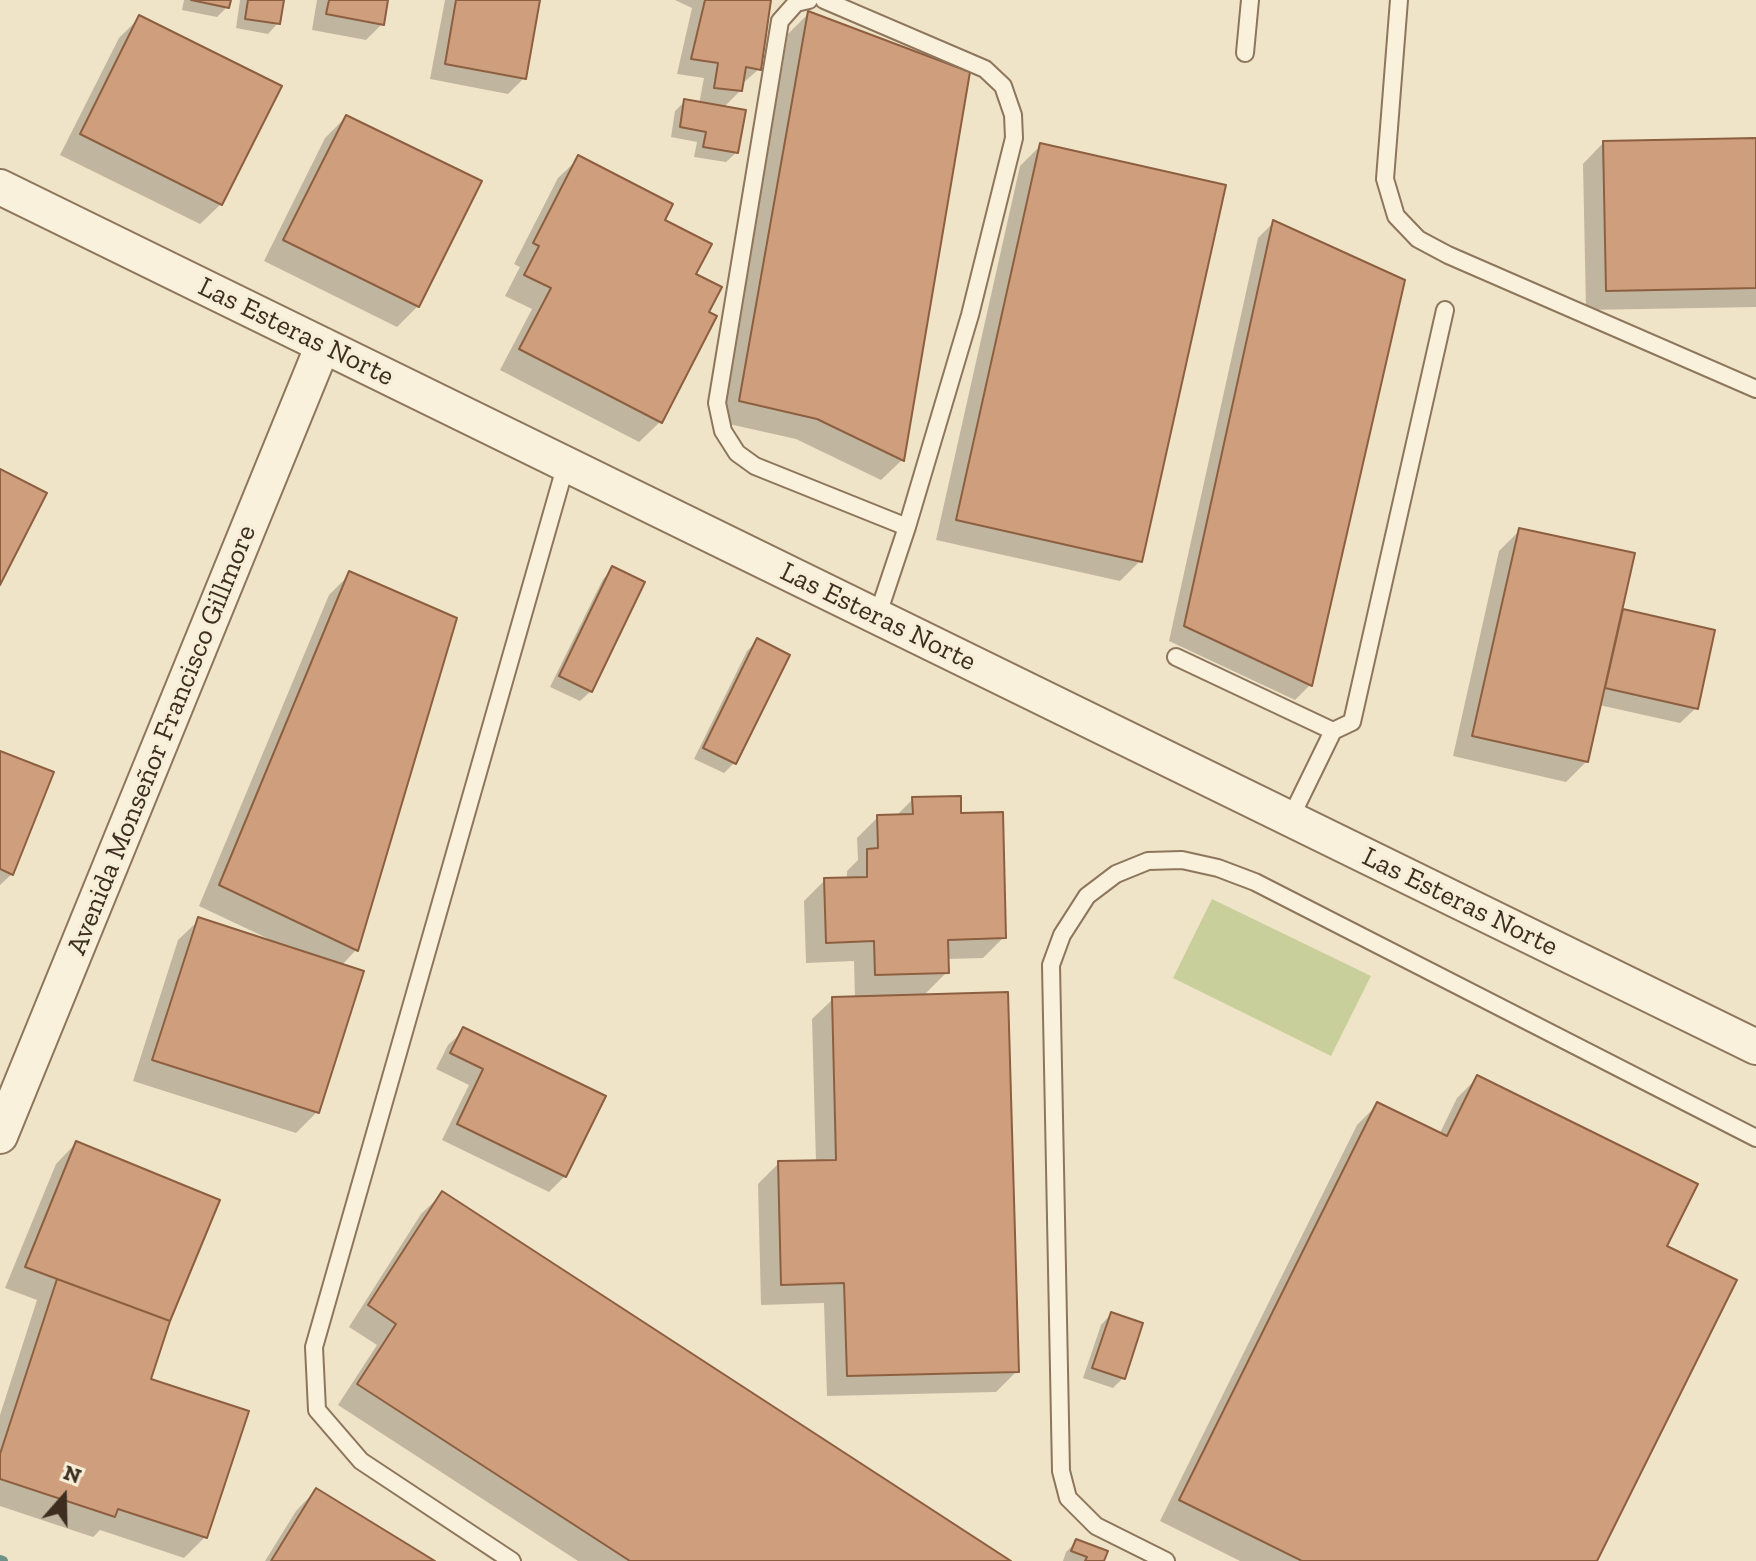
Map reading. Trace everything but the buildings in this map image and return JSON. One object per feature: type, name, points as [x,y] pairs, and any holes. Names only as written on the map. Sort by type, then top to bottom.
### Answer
[{"type":"street","name":"Las Esteras Norte","points":[[0,187],[1756,1047]]},
{"type":"street","name":"Avenida Monseñor Francisco Gillmore","points":[[0,1136],[323,345]]},
{"type":"lane","points":[[809,0],[796,3],[780,21],[717,403],[723,431],[737,453],[755,466],[907,527]]},
{"type":"lane","points":[[824,0],[985,69],[1003,86],[1013,115],[1014,138],[973,301],[907,527],[877,617]]},
{"type":"lane","points":[[1245,53],[1250,0]]},
{"type":"lane","points":[[1399,0],[1385,179],[1396,216],[1418,239],[1448,255],[1756,389]]},
{"type":"lane","points":[[1290,819],[1333,731],[1352,722],[1445,310]]},
{"type":"lane","points":[[512,1561],[361,1461],[317,1410],[314,1347],[566,464]]},
{"type":"lane","points":[[1176,657],[1333,731]]},
{"type":"lane","points":[[1166,1561],[1096,1526],[1068,1498],[1061,1471],[1051,965],[1062,935],[1087,896],[1116,874],[1148,861],[1182,860],[1218,868],[1255,882],[1756,1138]]},
{"type":"green space","points":[[1212,899],[1371,976],[1331,1056],[1173,978]]}]
